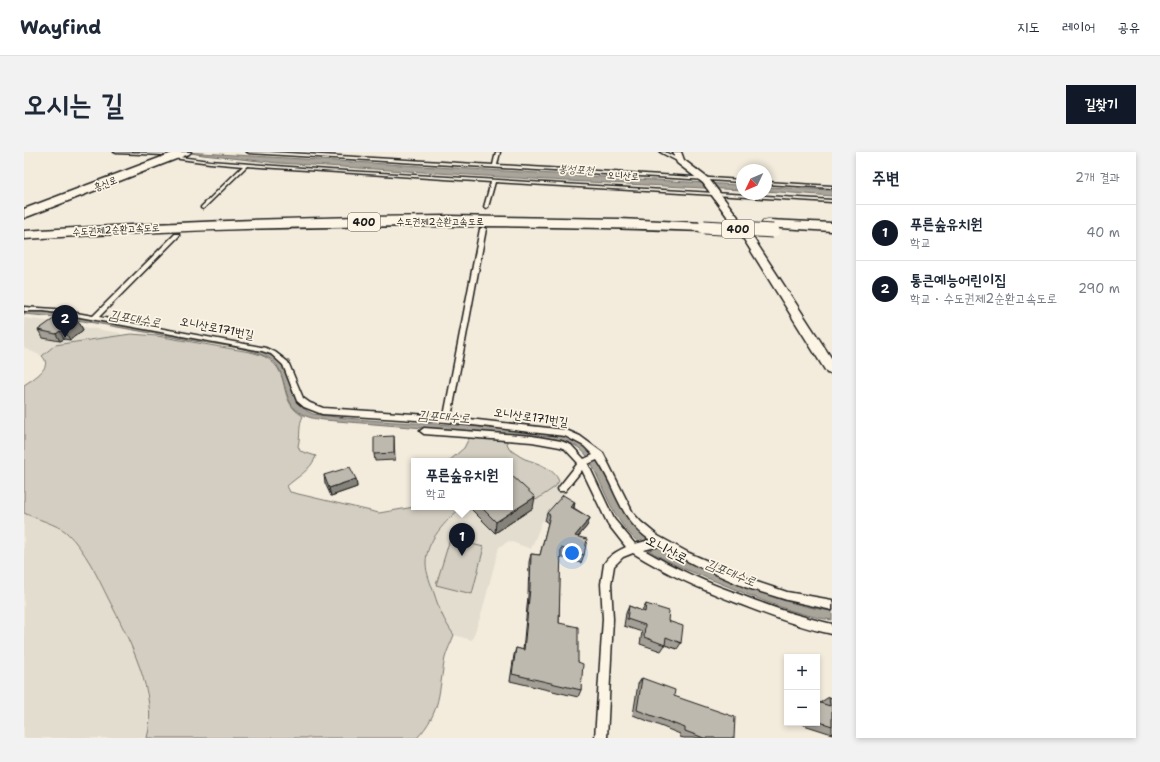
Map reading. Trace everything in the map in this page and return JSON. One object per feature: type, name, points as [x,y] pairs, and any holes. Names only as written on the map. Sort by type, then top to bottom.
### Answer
[{"type":"main road","name":"흥신로","points":[[24,209],[173,154]]},
{"type":"main road","name":"흥신로","points":[[24,214],[173,154]]},
{"type":"main road","name":"수도권제2순환고속도로","points":[[24,227],[265,216],[509,216],[770,227],[832,227]]},
{"type":"main road","name":"수도권제2순환고속도로","points":[[24,235],[109,229],[262,223],[397,221],[701,224]]},
{"type":"main road","name":"수도권제2순환고속도로","points":[[770,227],[832,233]]},
{"type":"street","points":[[678,156],[705,180],[733,217]]},
{"type":"street","points":[[745,233],[832,370]]},
{"type":"lane","points":[[116,152],[173,154],[184,160],[246,165],[493,182],[832,201]]},
{"type":"lane","name":"오니산로","points":[[249,152],[736,181]]},
{"type":"lane","points":[[495,167],[498,152]]},
{"type":"lane","points":[[662,152],[678,156]]},
{"type":"lane","points":[[203,208],[246,165]]},
{"type":"lane","points":[[486,207],[493,182]]},
{"type":"lane","points":[[772,183],[832,187]]},
{"type":"lane","points":[[447,419],[483,229]]},
{"type":"lane","points":[[95,318],[177,235]]},
{"type":"lane","name":"오니산로171번길","points":[[24,309],[95,318],[183,333],[273,353],[286,364],[300,399],[307,405],[322,411],[447,419],[566,433],[579,438],[591,446],[606,465],[626,510],[637,524],[659,543],[741,581],[788,596],[832,605]]},
{"type":"lane","points":[[424,432],[548,442],[568,448],[583,463],[606,513],[614,526],[636,548],[659,543]]},
{"type":"lane","points":[[562,489],[583,463],[599,456]]},
{"type":"lane","name":"오니산로","points":[[600,738],[608,626],[606,584],[609,564],[620,554],[636,548],[665,567],[716,590],[790,618],[832,629]]},
{"type":"shaded area","points":[[184,152],[736,185],[736,190],[549,180],[278,163]]},
{"type":"shaded area","points":[[772,187],[832,190],[832,196],[772,191]]},
{"type":"shaded area","points":[[24,311],[39,311],[108,322],[261,351],[274,357],[282,365],[296,400],[302,408],[313,414],[364,420],[556,433],[570,437],[587,447],[595,456],[607,477],[622,510],[635,527],[655,545],[762,593],[797,604],[832,611],[832,620],[818,618],[790,610],[762,600],[685,569],[649,550],[638,542],[622,524],[611,506],[587,456],[583,451],[569,442],[546,438],[315,419],[302,414],[295,409],[290,402],[279,369],[274,362],[258,353],[64,318],[24,314]]},
{"type":"shaded area","points":[[24,318],[120,333],[121,335],[55,345],[42,356],[24,348]]},
{"type":"shaded area","points":[[131,334],[157,336],[259,354],[270,360],[277,368],[281,374],[290,404],[303,416],[298,446],[300,451],[316,456],[311,465],[287,486],[290,492],[379,513],[411,508],[411,510],[459,510],[450,518],[433,539],[427,555],[426,567],[430,582],[442,615],[454,635],[445,658],[440,691],[435,710],[431,719],[417,738],[147,738],[150,722],[149,704],[140,667],[125,631],[95,573],[79,547],[66,532],[52,524],[24,513],[24,385],[41,372],[46,364],[42,356],[55,345]]},
{"type":"shaded area","points":[[469,438],[506,440],[509,449],[523,458],[549,469],[557,476],[559,481],[555,487],[536,500],[513,481],[513,458],[452,458],[464,448]]},
{"type":"shaded area","points":[[513,481],[536,500],[555,487],[565,494],[542,522],[531,549],[509,541],[499,547],[482,612],[472,640],[454,635],[443,619],[429,579],[426,563],[429,547],[438,532],[459,510],[513,510]]},
{"type":"shaded area","points":[[24,513],[64,530],[81,549],[94,571],[136,654],[148,701],[149,730],[147,738],[24,738]]},
{"type":"shaded area","points":[[450,539],[484,547],[472,594],[436,585]]},
{"type":"building","points":[[55,318],[79,322],[66,333],[60,331],[56,334],[38,330]]},
{"type":"building","points":[[394,436],[394,453],[374,454],[374,437]]},
{"type":"building","points":[[350,467],[356,479],[329,488],[324,475]]},
{"type":"building","points":[[513,477],[535,497],[496,522],[484,510],[513,510]]},
{"type":"building","points":[[563,495],[575,502],[571,507],[590,518],[575,536],[587,539],[584,555],[561,548],[559,623],[578,627],[578,662],[583,664],[581,690],[512,674],[516,648],[524,650],[530,588],[531,554],[540,555],[550,515],[547,513]]},
{"type":"building","points":[[646,604],[669,611],[668,621],[683,626],[681,643],[666,637],[665,645],[644,637],[645,625],[627,619],[629,606],[645,612]]},
{"type":"building","points":[[642,678],[675,690],[674,696],[735,717],[734,738],[704,738],[685,731],[685,728],[637,710]]},
{"type":"building","points":[[829,697],[832,698],[832,726],[820,722],[820,703],[830,706]]},
{"type":"place","name":"통큰예능어린이집","points":[[65,338]]},
{"type":"place","name":"푸른숲유치원","points":[[462,556]]},
{"type":"water label","name":"봉성포천","points":[[576,169]]},
{"type":"water label","name":"김포대수로","points":[[135,318]]},
{"type":"water label","name":"김포대수로","points":[[444,416]]},
{"type":"water label","name":"김포대수로","points":[[731,572]]}]
